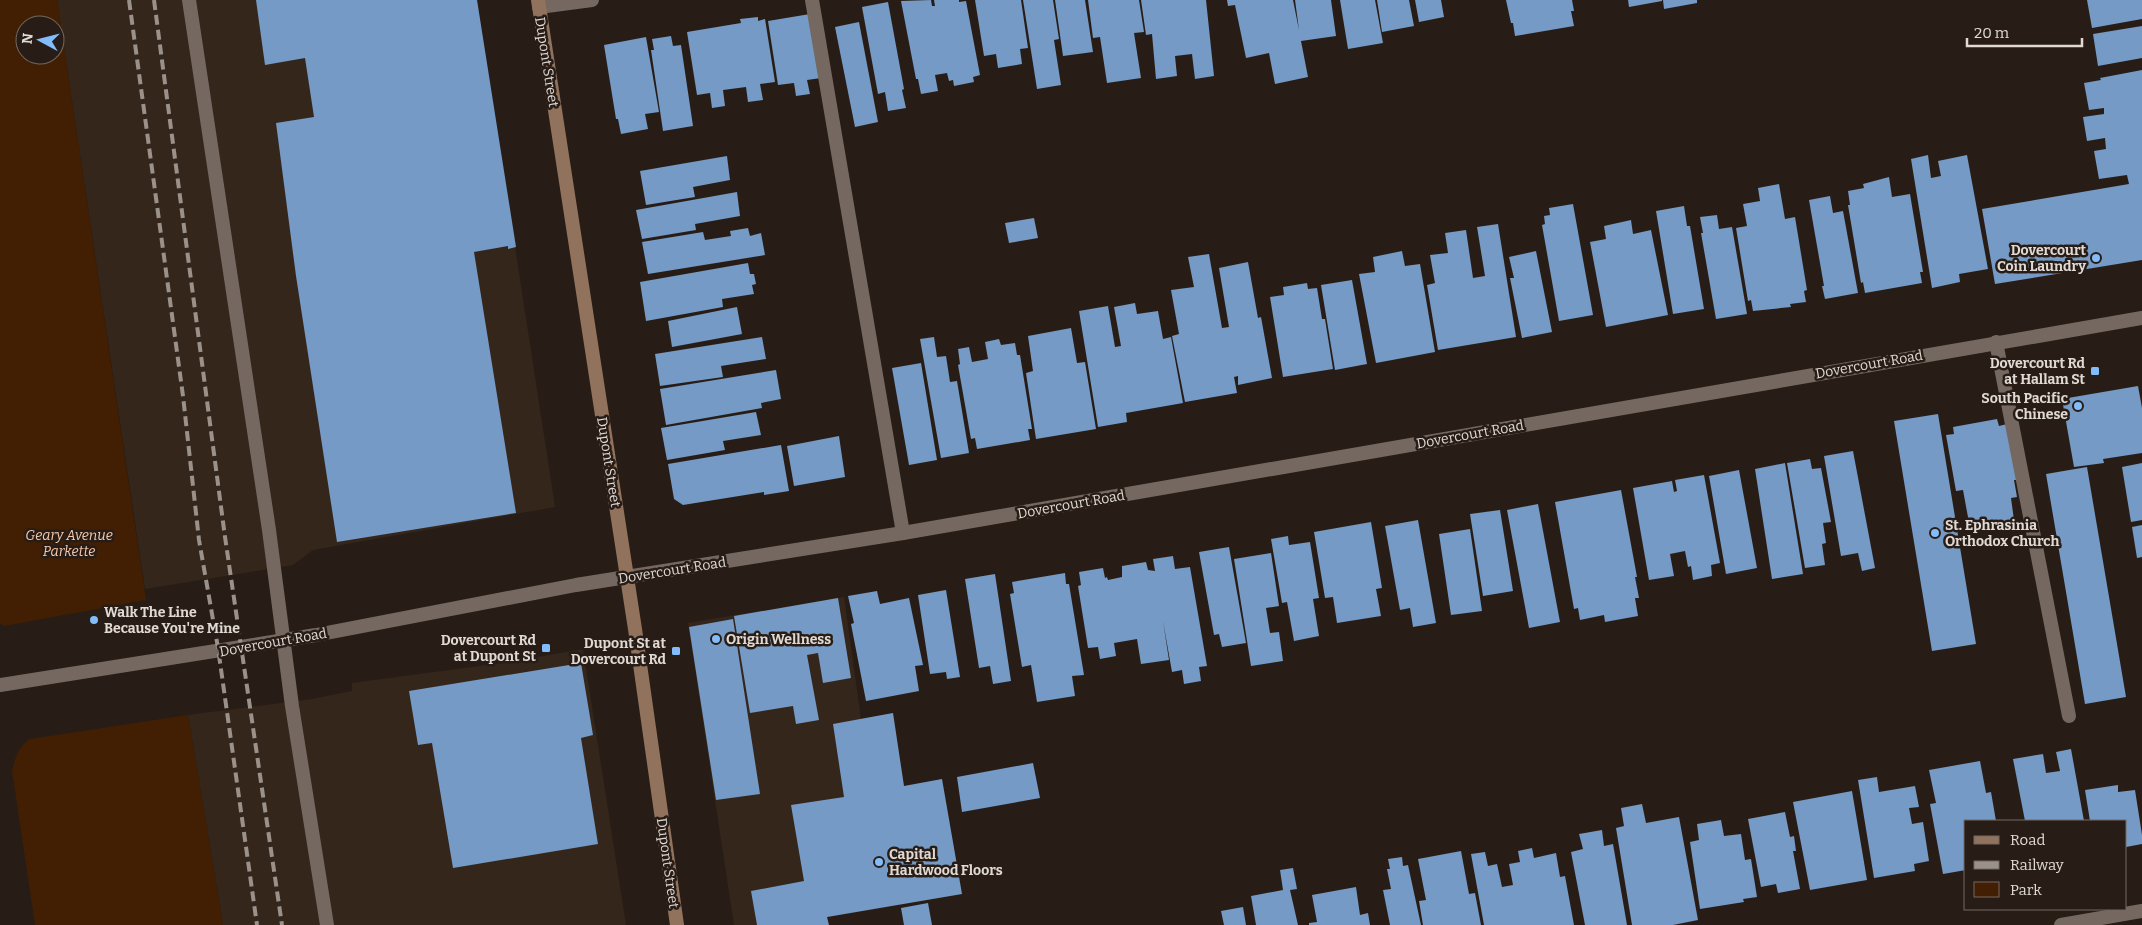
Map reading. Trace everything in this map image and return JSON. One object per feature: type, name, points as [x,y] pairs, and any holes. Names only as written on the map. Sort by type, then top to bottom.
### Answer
[{"type":"main road","name":"Dupont Street","points":[[538,4],[627,577],[676,925]]},
{"type":"street","points":[[190,0],[269,530],[292,706],[327,925]]},
{"type":"street","points":[[538,4],[592,0]]},
{"type":"street","points":[[812,0],[903,533]]},
{"type":"street","name":"Dovercourt Road","points":[[0,685],[316,635],[576,585],[903,533],[2142,318]]},
{"type":"street","points":[[1996,342],[2069,716]]},
{"type":"street","points":[[2061,925],[2142,911]]},
{"type":"shaded area","points":[[57,0],[477,0],[555,507],[313,550],[293,565],[145,589],[65,54],[65,15],[59,15]]},
{"type":"shaded area","points":[[844,597],[861,719],[893,713],[904,786],[942,779],[962,894],[783,925],[734,925],[688,623]]},
{"type":"shaded area","points":[[583,649],[626,925],[223,925],[188,715],[312,699],[352,691],[352,683],[510,662]]},
{"type":"green space","name":"Geary Avenue Parkette","points":[[0,0],[57,0],[59,15],[15,15],[15,65],[65,65],[65,54],[146,600],[4,626],[0,623]]},
{"type":"green space","points":[[188,715],[223,925],[35,925],[12,770],[20,749],[30,739]]},
{"type":"building","points":[[256,0],[477,0],[516,247],[508,249],[508,246],[474,252],[516,513],[337,542],[296,276],[276,123],[314,117],[305,58],[265,65]]},
{"type":"building","points":[[931,0],[932,6],[935,6],[934,0],[966,1],[980,75],[973,77],[974,82],[954,86],[953,80],[949,81],[947,73],[935,75],[938,91],[921,94],[918,79],[916,79],[901,1]]},
{"type":"building","points":[[975,0],[1021,0],[1028,48],[1020,49],[1022,64],[998,68],[996,54],[984,56]]},
{"type":"building","points":[[1023,0],[1053,0],[1059,39],[1054,40],[1061,85],[1037,89]]},
{"type":"building","points":[[1055,0],[1085,0],[1093,52],[1063,56]]},
{"type":"building","points":[[1088,0],[1139,0],[1144,32],[1134,33],[1141,78],[1107,83],[1100,37],[1093,38]]},
{"type":"building","points":[[1141,0],[1206,0],[1214,76],[1195,79],[1192,54],[1175,56],[1177,76],[1156,79],[1152,34],[1146,35]]},
{"type":"building","points":[[1227,0],[1293,0],[1299,30],[1295,0],[1331,0],[1336,36],[1301,41],[1308,77],[1275,84],[1269,53],[1246,58],[1235,5],[1228,6]]},
{"type":"building","points":[[1340,0],[1375,0],[1383,43],[1348,49]]},
{"type":"building","points":[[1377,0],[1409,0],[1414,26],[1382,32]]},
{"type":"building","points":[[1415,0],[1441,0],[1444,17],[1419,22]]},
{"type":"building","points":[[1506,0],[1572,0],[1574,11],[1571,11],[1574,26],[1515,36]]},
{"type":"building","points":[[1628,0],[1662,0],[1662,1],[1629,7]]},
{"type":"building","points":[[1663,0],[1697,0],[1697,3],[1664,9]]},
{"type":"building","points":[[2087,0],[2142,0],[2142,19],[2092,28]]},
{"type":"building","points":[[888,2],[906,108],[888,111],[885,92],[878,94],[862,7]]},
{"type":"building","points":[[810,14],[821,78],[807,80],[810,94],[796,96],[794,83],[778,85],[768,21]]},
{"type":"building","points":[[758,17],[758,21],[765,19],[775,82],[760,84],[763,100],[748,102],[746,87],[723,90],[725,106],[712,108],[710,93],[697,95],[687,32],[741,23],[740,19]]},
{"type":"building","points":[[859,22],[878,122],[855,127],[835,27]]},
{"type":"building","points":[[2142,26],[2142,58],[2098,66],[2093,34]]},
{"type":"building","points":[[671,36],[673,46],[681,45],[693,126],[663,131],[651,50],[654,50],[652,39]]},
{"type":"building","points":[[646,37],[659,112],[645,114],[648,129],[621,134],[618,119],[616,119],[604,45]]},
{"type":"building","points":[[2142,70],[2142,260],[1995,284],[1982,209],[2129,184],[2127,175],[2099,179],[2094,151],[2106,149],[2105,138],[2087,141],[2083,117],[2104,114],[2104,108],[2089,110],[2084,83]]},
{"type":"building","points":[[1928,155],[1931,178],[1941,176],[1938,161],[1967,155],[1988,269],[1959,274],[1960,282],[1932,288],[1911,159]]},
{"type":"building","points":[[727,156],[730,180],[693,187],[695,197],[646,205],[640,171]]},
{"type":"building","points":[[1889,177],[1892,197],[1910,194],[1923,272],[1920,272],[1922,283],[1865,293],[1863,282],[1861,283],[1848,205],[1850,205],[1848,191],[1864,188],[1863,184]]},
{"type":"building","points":[[1779,184],[1785,219],[1795,217],[1807,290],[1804,291],[1806,302],[1790,304],[1791,307],[1753,311],[1751,300],[1748,301],[1736,228],[1747,226],[1743,204],[1760,201],[1758,188]]},
{"type":"building","points":[[737,192],[740,216],[695,224],[696,230],[642,239],[636,210]]},
{"type":"building","points":[[1830,196],[1833,213],[1843,211],[1858,293],[1825,299],[1809,200]]},
{"type":"building","points":[[1573,204],[1593,315],[1559,321],[1542,225],[1545,224],[1544,216],[1550,215],[1549,208]]},
{"type":"building","points":[[1684,206],[1687,226],[1690,226],[1704,309],[1673,314],[1656,211]]},
{"type":"building","points":[[1717,215],[1719,229],[1732,227],[1747,314],[1716,319],[1700,217]]},
{"type":"building","points":[[1034,218],[1038,238],[1009,243],[1005,223]]},
{"type":"building","points":[[1631,220],[1633,234],[1651,230],[1668,315],[1606,327],[1590,242],[1606,239],[1604,226]]},
{"type":"building","points":[[1498,224],[1516,337],[1438,350],[1427,285],[1435,283],[1430,255],[1448,253],[1445,233],[1466,230],[1473,278],[1485,276],[1477,227]]},
{"type":"building","points":[[748,228],[750,236],[761,233],[765,255],[648,274],[642,242],[703,232],[705,240],[731,236],[730,231]]},
{"type":"building","points":[[1402,251],[1405,266],[1420,264],[1435,352],[1376,363],[1359,274],[1375,272],[1373,257]]},
{"type":"building","points":[[1536,251],[1552,332],[1522,338],[1510,278],[1514,278],[1509,257]]},
{"type":"building","points":[[1209,254],[1222,328],[1229,327],[1219,268],[1248,262],[1258,318],[1261,317],[1272,378],[1238,385],[1238,376],[1234,377],[1237,393],[1185,402],[1172,336],[1179,334],[1171,290],[1194,287],[1188,257]]},
{"type":"building","points":[[748,263],[750,274],[754,274],[756,284],[752,285],[754,294],[722,299],[723,307],[646,321],[640,282]]},
{"type":"building","points":[[1352,280],[1367,364],[1335,370],[1321,285]]},
{"type":"building","points":[[1307,283],[1308,289],[1317,288],[1322,319],[1325,319],[1333,369],[1283,377],[1270,297],[1284,295],[1283,287]]},
{"type":"building","points":[[1135,303],[1137,314],[1158,311],[1163,339],[1171,337],[1183,403],[1126,413],[1127,422],[1098,427],[1079,311],[1108,306],[1115,347],[1121,346],[1114,307]]},
{"type":"building","points":[[737,307],[742,334],[672,347],[668,321]]},
{"type":"building","points":[[1071,328],[1077,363],[1085,362],[1096,429],[1036,439],[1026,373],[1033,371],[1028,336]]},
{"type":"building","points":[[762,337],[766,359],[721,366],[723,377],[660,386],[655,354]]},
{"type":"building","points":[[934,337],[937,357],[946,356],[950,382],[957,381],[969,453],[941,458],[920,339]]},
{"type":"building","points":[[999,339],[1001,345],[1015,343],[1017,355],[1020,355],[1032,429],[1028,429],[1030,440],[977,449],[975,438],[971,439],[958,365],[960,364],[958,349],[969,347],[972,362],[988,359],[985,342]]},
{"type":"building","points":[[921,363],[937,460],[909,465],[892,368]]},
{"type":"building","points":[[776,370],[781,399],[761,403],[762,408],[666,425],[660,389]]},
{"type":"building","points":[[2138,386],[2142,408],[2142,453],[2103,459],[2104,463],[2074,467],[2062,399]]},
{"type":"building","points":[[756,412],[761,435],[723,441],[725,450],[667,460],[661,428]]},
{"type":"building","name":"St. Ephrasinia Orthodox Church","points":[[1938,414],[1976,644],[1932,651],[1894,421]]},
{"type":"building","points":[[1997,419],[1999,426],[2007,424],[2017,480],[2014,480],[2017,497],[2011,498],[2014,520],[1970,528],[1963,490],[1956,491],[1946,435],[1954,434],[1953,427]]},
{"type":"building","points":[[839,436],[845,477],[794,486],[787,446]]},
{"type":"building","points":[[781,445],[789,491],[764,495],[764,492],[683,505],[674,499],[668,464]]},
{"type":"building","points":[[1853,451],[1875,568],[1862,571],[1858,553],[1841,556],[1824,456]]},
{"type":"building","points":[[1810,459],[1812,469],[1821,468],[1831,522],[1823,523],[1826,543],[1822,544],[1825,565],[1805,568],[1787,463]]},
{"type":"building","points":[[1785,463],[1803,574],[1772,579],[1755,469]]},
{"type":"building","points":[[2142,463],[2142,520],[2131,522],[2122,467]]},
{"type":"building","points":[[2087,467],[2126,697],[2085,704],[2046,474]]},
{"type":"building","points":[[1739,470],[1757,568],[1726,574],[1709,476]]},
{"type":"building","points":[[1704,475],[1720,563],[1711,565],[1712,576],[1693,580],[1691,566],[1688,567],[1685,551],[1670,554],[1674,576],[1649,580],[1633,488],[1672,481],[1674,492],[1677,491],[1675,480]]},
{"type":"building","points":[[1621,490],[1637,577],[1635,577],[1639,598],[1635,598],[1638,616],[1605,622],[1604,615],[1580,620],[1578,608],[1574,609],[1555,502]]},
{"type":"building","points":[[1538,504],[1560,622],[1529,628],[1507,510]]},
{"type":"building","points":[[1500,510],[1513,591],[1483,596],[1470,514]]},
{"type":"building","points":[[1418,520],[1436,623],[1413,627],[1410,608],[1400,610],[1385,526]]},
{"type":"building","points":[[1371,522],[1382,588],[1376,589],[1381,616],[1337,623],[1333,597],[1325,598],[1314,532]]},
{"type":"building","points":[[2142,525],[2142,557],[2137,558],[2132,527]]},
{"type":"building","points":[[1470,529],[1482,611],[1451,615],[1439,534]]},
{"type":"building","points":[[1288,536],[1289,545],[1310,542],[1319,598],[1313,599],[1319,636],[1294,641],[1287,602],[1282,603],[1271,539]]},
{"type":"building","points":[[1229,547],[1246,643],[1222,647],[1219,634],[1214,635],[1199,552]]},
{"type":"building","points":[[1271,553],[1279,606],[1266,608],[1270,633],[1279,632],[1283,661],[1251,666],[1234,559]]},
{"type":"building","points":[[1173,556],[1175,569],[1190,567],[1207,666],[1199,667],[1201,681],[1184,684],[1182,670],[1172,672],[1163,621],[1169,660],[1141,664],[1137,639],[1114,643],[1116,656],[1100,659],[1098,647],[1088,648],[1078,586],[1081,585],[1079,572],[1103,568],[1105,578],[1107,577],[1108,580],[1122,577],[1122,566],[1146,562],[1148,570],[1155,571],[1153,559]]},
{"type":"building","points":[[1065,573],[1066,584],[1069,584],[1084,675],[1072,676],[1075,696],[1037,702],[1031,665],[1022,667],[1010,594],[1014,593],[1012,582]]},
{"type":"building","points":[[995,574],[1011,681],[993,684],[990,666],[979,668],[965,579]]},
{"type":"building","points":[[946,590],[960,677],[947,679],[946,672],[930,674],[918,595]]},
{"type":"building","points":[[877,591],[880,604],[909,598],[923,665],[915,666],[919,691],[866,701],[851,624],[854,623],[848,596]]},
{"type":"building","points":[[838,598],[851,678],[823,683],[818,653],[807,655],[819,720],[796,724],[793,706],[750,713],[734,616]]},
{"type":"building","points":[[733,619],[760,794],[716,800],[689,627]]},
{"type":"building","points":[[581,663],[593,735],[581,738],[598,844],[453,868],[432,743],[418,745],[409,691]]},
{"type":"building","points":[[893,713],[904,786],[942,779],[962,894],[827,917],[829,925],[757,925],[751,891],[804,881],[791,805],[844,797],[833,724]]},
{"type":"building","points":[[2071,749],[2084,820],[2025,820],[2013,759],[2043,754],[2046,773],[2060,771],[2056,752]]},
{"type":"building","points":[[1980,761],[1986,793],[1991,792],[1996,820],[1964,820],[1964,870],[1943,874],[1930,804],[1936,803],[1929,770]]},
{"type":"building","points":[[1033,763],[1040,798],[962,812],[957,777]]},
{"type":"building","points":[[1877,777],[1879,792],[1915,786],[1919,807],[1909,808],[1912,824],[1923,822],[1929,861],[1914,864],[1915,871],[1874,878],[1858,780]]},
{"type":"building","points":[[2118,785],[2118,792],[2135,790],[2142,844],[2127,847],[2127,820],[2090,820],[2085,790]]},
{"type":"building","points":[[1852,791],[1867,880],[1810,890],[1793,802]]},
{"type":"building","points":[[1642,804],[1646,823],[1679,817],[1698,920],[1673,925],[1632,925],[1616,828],[1624,826],[1621,808]]},
{"type":"building","points":[[1785,812],[1790,837],[1794,836],[1796,851],[1793,851],[1800,889],[1778,893],[1776,884],[1761,887],[1748,819]]},
{"type":"building","points":[[1721,820],[1724,836],[1741,834],[1745,860],[1751,859],[1757,897],[1743,899],[1744,902],[1700,909],[1690,842],[1699,840],[1697,824]]},
{"type":"building","points":[[1602,830],[1604,846],[1613,844],[1627,925],[1585,925],[1571,852],[1583,849],[1579,834]]},
{"type":"building","points":[[1532,848],[1534,858],[1556,853],[1560,877],[1565,876],[1574,925],[1484,925],[1471,854],[1485,852],[1488,866],[1497,864],[1502,887],[1513,885],[1509,864],[1520,862],[1518,851]]},
{"type":"building","points":[[1461,851],[1469,894],[1475,893],[1481,925],[1423,925],[1419,901],[1426,900],[1418,859]]},
{"type":"building","points":[[1402,857],[1403,866],[1408,865],[1421,925],[1390,925],[1383,890],[1391,889],[1387,869],[1390,869],[1388,859]]},
{"type":"building","points":[[1293,868],[1297,889],[1290,890],[1298,925],[1256,925],[1251,896],[1283,890],[1280,870]]},
{"type":"building","points":[[1356,887],[1360,915],[1368,913],[1370,925],[1309,925],[1309,923],[1317,922],[1312,895]]},
{"type":"building","points":[[928,903],[932,925],[904,925],[901,908]]},
{"type":"building","points":[[1243,907],[1246,925],[1224,925],[1221,911]]},
{"type":"railway","points":[[129,0],[183,396],[199,540],[218,648],[257,925]]},
{"type":"railway","points":[[154,0],[225,537],[282,925]]},
{"type":"place","name":"Dovercourt Coin Laundry","points":[[2096,258]]},
{"type":"place","name":"Dovercourt Rd at Hallam St","points":[[2095,371]]},
{"type":"place","name":"South Pacific Chinese","points":[[2078,406]]},
{"type":"place","name":"St. Ephrasinia Orthodox Church","points":[[1935,533]]},
{"type":"place","name":"Walk The Line Because You're Mine","points":[[94,620]]},
{"type":"place","name":"Origin Wellness","points":[[716,639]]},
{"type":"place","name":"Dovercourt Rd at Dupont St","points":[[546,648]]},
{"type":"place","name":"Dupont St at Dovercourt Rd","points":[[676,651]]},
{"type":"place","name":"Capital Hardwood Floors","points":[[879,862]]}]
